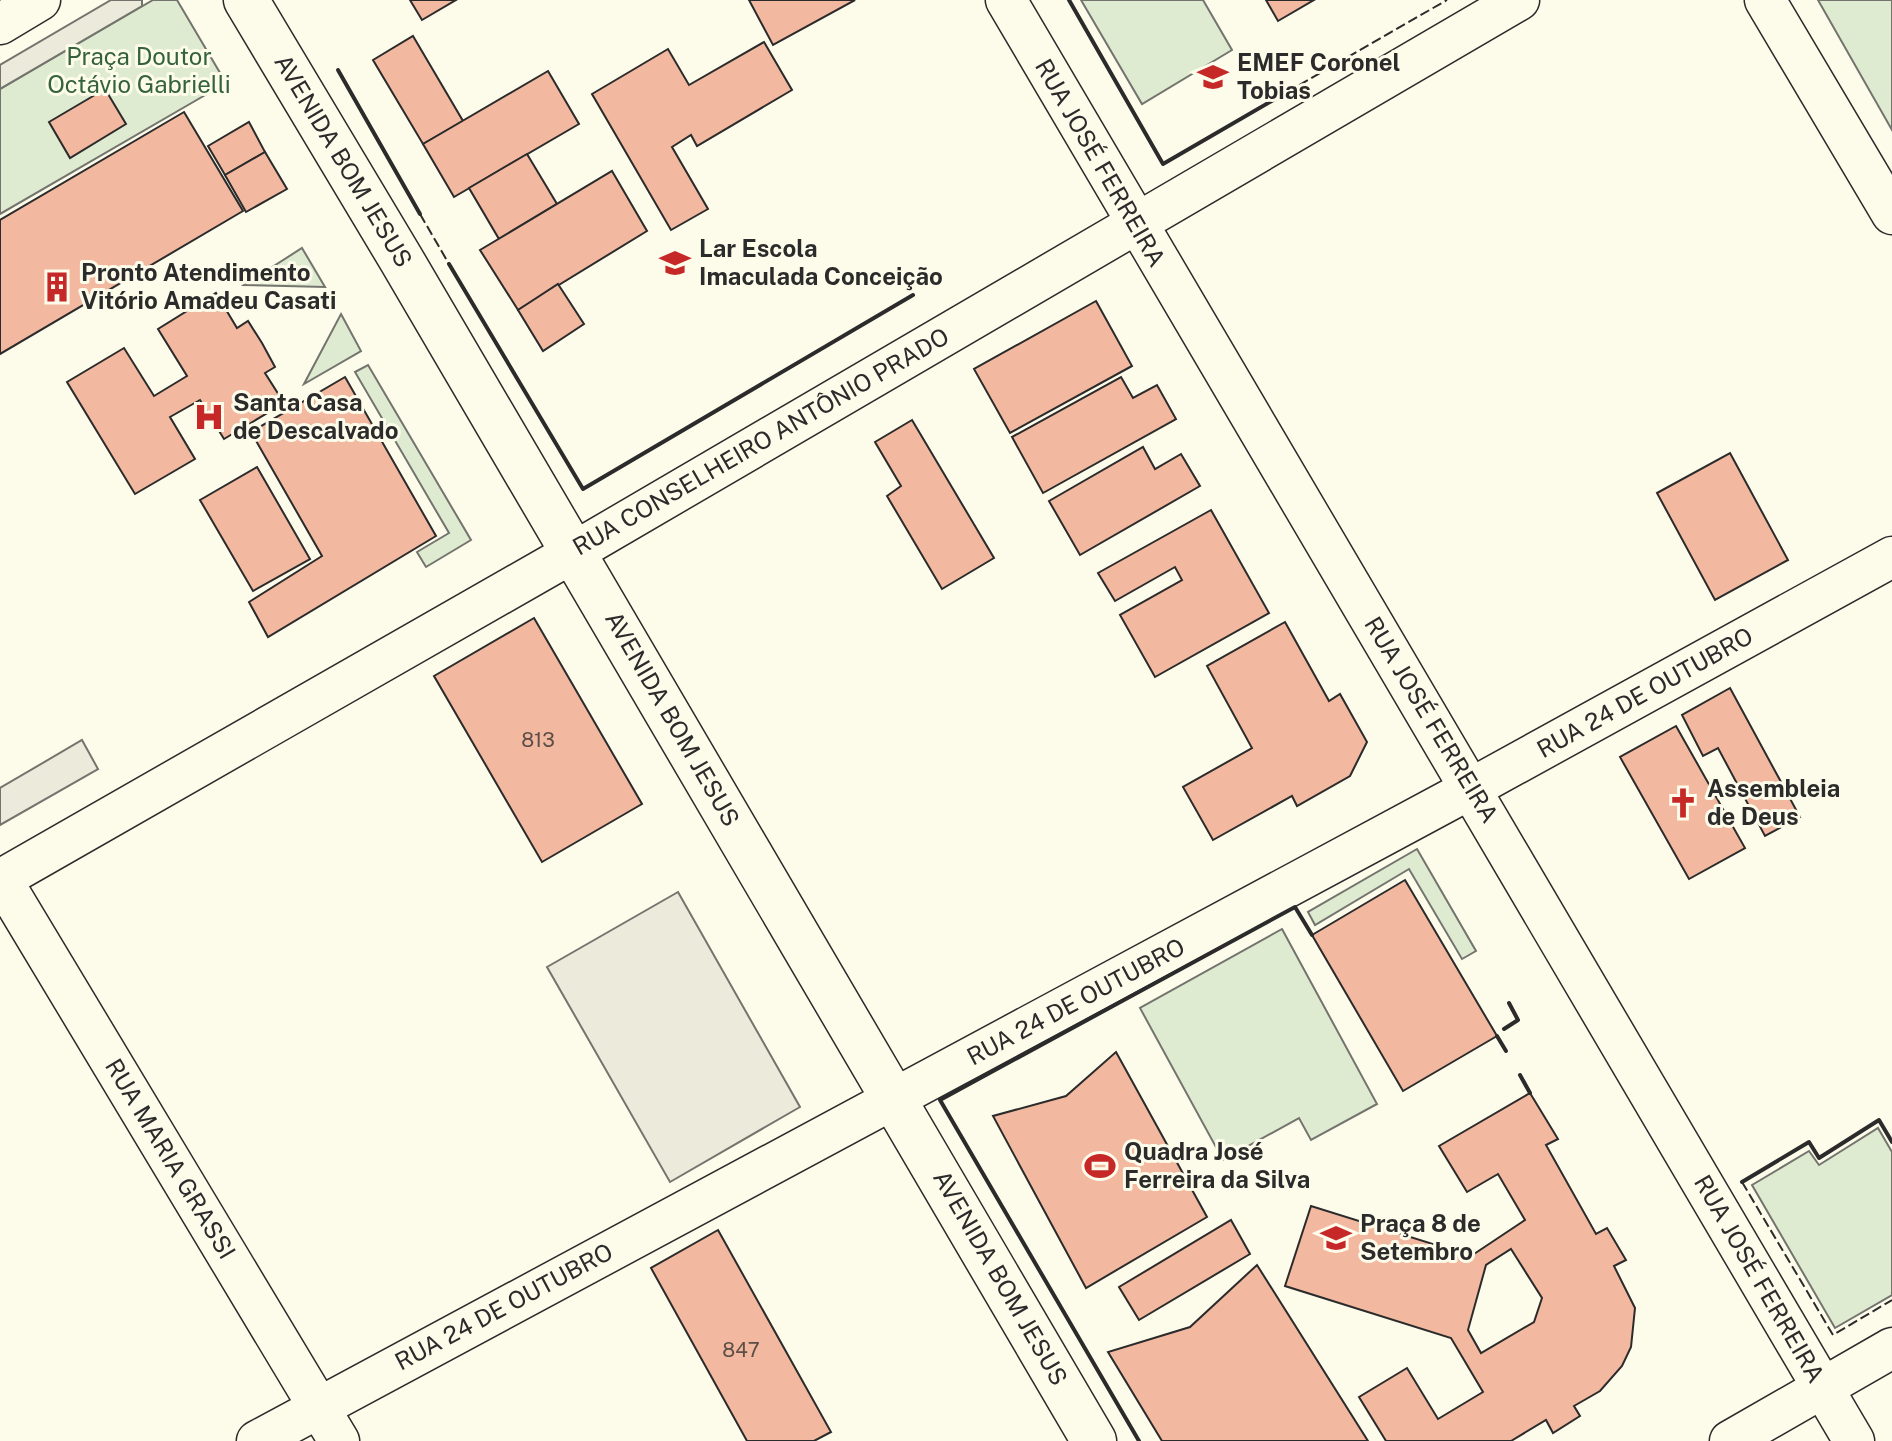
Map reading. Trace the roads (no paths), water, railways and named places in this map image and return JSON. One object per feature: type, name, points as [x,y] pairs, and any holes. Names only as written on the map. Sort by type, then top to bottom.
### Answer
[{"type":"street","points":[[0,24],[40,0]]},
{"type":"street","name":"AVENIDA BOM JESUS","points":[[246,0],[896,1099],[1094,1441]]},
{"type":"street","name":"RUA JOSÉ FERREIRA","points":[[1006,0],[1854,1441]]},
{"type":"street","name":"RUA CONSELHEIRO ANTÔNIO PRADO","points":[[0,878],[574,552],[1134,222],[1519,0]]},
{"type":"street","points":[[1765,0],[1892,214]]},
{"type":"street","name":"RUA 24 DE OUTUBRO","points":[[257,1441],[1472,788],[1892,557]]},
{"type":"street","name":"RUA MARIA GRASSI","points":[[0,878],[339,1441]]},
{"type":"street","points":[[1730,1441],[1892,1348]]},
{"type":"place","name":"EMEF Coronel Tobias","points":[[1213,77]]},
{"type":"place","name":"Lar Escola Imaculada Conceição","points":[[675,263]]},
{"type":"place","name":"Pronto Atendimento Vitório Amadeu Casati","points":[[57,287]]},
{"type":"place","name":"Santa Casa de Descalvado","points":[[209,417]]},
{"type":"place","name":"Assembleia de Deus","points":[[1683,803]]},
{"type":"place","name":"Quadra José Ferreira da Silva","points":[[1100,1166]]},
{"type":"place","name":"Praça 8 de Setembro","points":[[1336,1238]]},
{"type":"park label","name":"Praça Doutor Octávio Gabrielli","points":[[139,71]]}]
